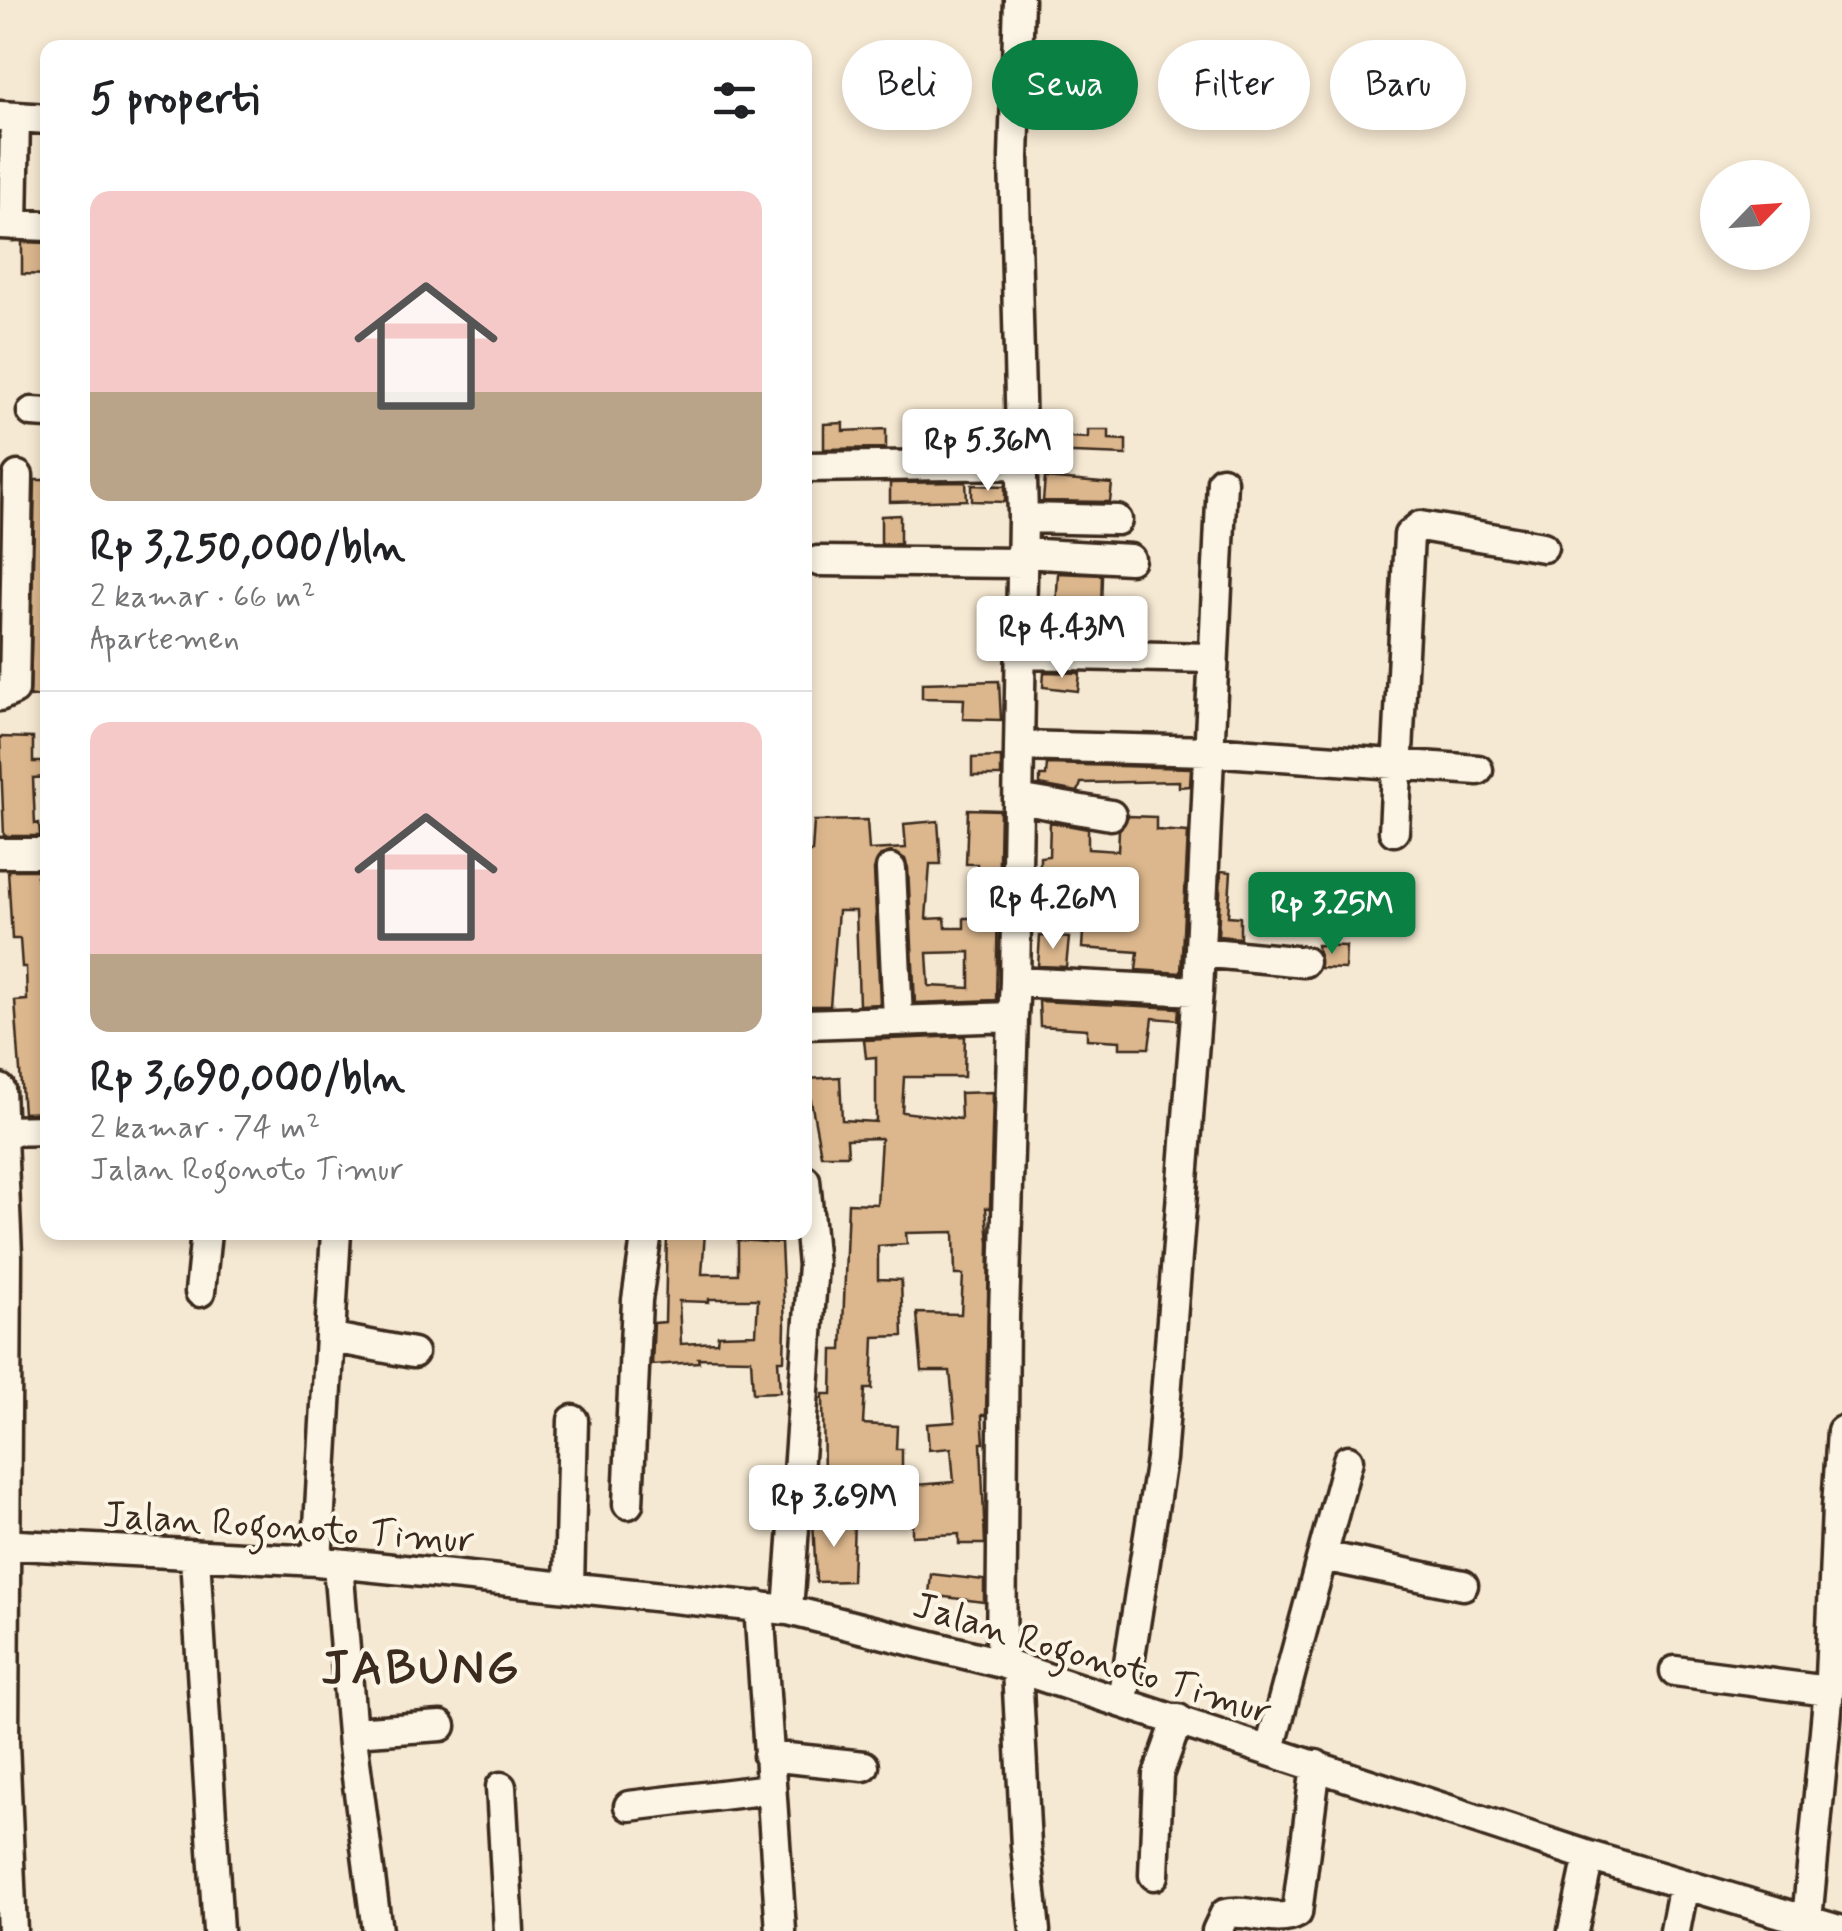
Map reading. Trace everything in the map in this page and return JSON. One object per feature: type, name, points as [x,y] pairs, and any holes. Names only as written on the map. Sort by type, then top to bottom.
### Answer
[{"type":"street","points":[[1019,0],[1014,157],[1023,518],[1013,1017],[1009,1666],[1035,1931]]},
{"type":"street","points":[[40,119],[8,117],[7,224],[40,226]]},
{"type":"street","points":[[812,467],[1023,464]]},
{"type":"street","points":[[0,696],[14,690],[18,476]]},
{"type":"street","points":[[1123,1701],[1161,1459],[1198,990],[1222,481]]},
{"type":"street","points":[[1023,518],[1116,520]]},
{"type":"street","points":[[1394,831],[1410,534],[1420,526],[1443,527],[1543,548]]},
{"type":"street","points":[[818,561],[1130,559]]},
{"type":"street","points":[[1020,654],[1214,658]]},
{"type":"street","points":[[1019,746],[1209,751],[1478,770]]},
{"type":"street","points":[[1018,800],[1111,815]]},
{"type":"street","points":[[0,853],[40,853]]},
{"type":"street","points":[[891,869],[898,1018]]},
{"type":"street","points":[[1200,952],[1304,962]]},
{"type":"street","points":[[1015,982],[1198,990]]},
{"type":"street","points":[[812,1024],[1013,1017]]},
{"type":"street","points":[[0,1088],[4,1742],[12,1931]]},
{"type":"street","points":[[3,1131],[40,1130]]},
{"type":"street","points":[[200,1292],[205,1240]]},
{"type":"street","points":[[336,1240],[328,1563],[378,1931]]},
{"type":"street","points":[[628,1504],[637,1300],[645,1240]]},
{"type":"street","points":[[788,1610],[812,1265],[810,1240]]},
{"type":"street","points":[[333,1338],[413,1352]]},
{"type":"street","points":[[570,1587],[573,1420]]},
{"type":"street","points":[[1806,1925],[1828,1691],[1842,1432]]},
{"type":"street","points":[[1270,1749],[1348,1460]]},
{"type":"street","name":"Jalan Rogonoto Timur","points":[[2,1544],[328,1563],[788,1610],[1009,1666],[1589,1856],[1806,1925],[1842,1931]]},
{"type":"street","points":[[1323,1556],[1464,1585]]},
{"type":"street","points":[[195,1557],[200,1697],[218,1931]]},
{"type":"street","points":[[758,1606],[780,1931]]},
{"type":"street","points":[[1675,1671],[1828,1691]]},
{"type":"street","points":[[1154,1875],[1158,1775],[1178,1719]]},
{"type":"street","points":[[352,1732],[441,1726]]},
{"type":"street","points":[[768,1756],[864,1766]]},
{"type":"street","points":[[1217,1931],[1226,1914],[1238,1911],[1282,1918],[1296,1914],[1316,1765]]},
{"type":"street","points":[[501,1787],[509,1931]]},
{"type":"street","points":[[629,1806],[770,1789]]},
{"type":"street","points":[[1573,1931],[1589,1856]]},
{"type":"street","points":[[1675,1931],[1684,1884]]},
{"type":"building","points":[[22,242],[40,243],[40,275],[22,274]]},
{"type":"building","points":[[843,423],[843,431],[886,429],[886,448],[824,449],[824,424]]},
{"type":"building","points":[[1088,430],[1109,430],[1109,439],[1126,440],[1126,455],[1047,452],[1048,436],[1088,438]]},
{"type":"building","points":[[1045,478],[1112,484],[1110,502],[1043,501]]},
{"type":"building","points":[[35,480],[40,480],[40,696],[30,697]]},
{"type":"building","points":[[966,482],[967,500],[890,502],[890,483]]},
{"type":"building","points":[[972,485],[1005,486],[1005,502],[972,501]]},
{"type":"building","points":[[900,515],[900,544],[881,544],[881,516]]},
{"type":"building","points":[[1058,573],[1102,575],[1101,613],[1128,616],[1126,639],[1043,637],[1044,609],[1056,610]]},
{"type":"building","points":[[1044,672],[1080,673],[1078,691],[1043,687]]},
{"type":"building","points":[[999,681],[1001,720],[963,719],[964,699],[922,698],[922,683]]},
{"type":"building","points":[[0,737],[33,738],[33,762],[40,762],[40,778],[33,778],[35,824],[39,823],[40,836],[4,836]]},
{"type":"building","points":[[1001,757],[1001,776],[972,776],[972,758]]},
{"type":"building","points":[[1047,764],[1191,768],[1190,786],[1179,787],[1179,781],[1081,783],[1078,792],[1040,785]]},
{"type":"building","points":[[968,809],[1000,810],[996,1000],[915,1003],[908,868],[905,859],[891,852],[881,855],[874,870],[880,1004],[859,1005],[856,911],[838,911],[830,1006],[812,1006],[814,821],[867,820],[869,850],[906,848],[904,824],[938,821],[941,864],[930,864],[926,919],[945,918],[946,928],[964,928],[964,918],[980,918],[977,864],[966,864]],"holes":[[[970,952],[970,988],[929,986],[927,953]]]},
{"type":"building","points":[[1128,816],[1156,817],[1156,830],[1188,832],[1181,973],[1136,970],[1138,952],[1082,948],[1085,898],[1040,897],[1040,857],[1049,856],[1050,822],[1088,829],[1088,849],[1118,851],[1119,830]]},
{"type":"building","points":[[8,870],[40,870],[40,1112],[23,1113],[15,1001],[27,1000],[26,967],[22,967],[20,939],[12,939]]},
{"type":"building","points":[[1221,871],[1231,872],[1228,916],[1240,917],[1240,938],[1218,936]]},
{"type":"building","points":[[1040,936],[1069,938],[1066,967],[1038,966]]},
{"type":"building","points":[[1317,945],[1346,946],[1345,969],[1320,968]]},
{"type":"building","points":[[1039,1001],[1179,1008],[1178,1020],[1153,1018],[1149,1048],[1120,1048],[1120,1041],[1087,1039],[1087,1029],[1040,1026]]},
{"type":"building","points":[[965,1036],[964,1077],[904,1077],[902,1112],[961,1119],[960,1093],[993,1092],[990,1208],[986,1208],[986,1415],[982,1415],[981,1443],[985,1544],[959,1544],[959,1534],[912,1536],[912,1510],[873,1509],[874,1485],[824,1483],[823,1394],[832,1394],[833,1350],[842,1350],[848,1203],[877,1204],[881,1138],[847,1139],[848,1155],[821,1155],[812,1106],[812,1079],[840,1077],[842,1120],[876,1122],[876,1057],[866,1058],[864,1040]],"holes":[[[954,1232],[955,1275],[963,1275],[961,1314],[917,1313],[922,1371],[950,1371],[955,1422],[927,1424],[929,1450],[951,1448],[954,1482],[902,1486],[902,1449],[896,1449],[897,1426],[863,1424],[865,1389],[872,1389],[874,1337],[903,1336],[901,1280],[878,1279],[878,1246],[907,1244],[906,1233]]]},
{"type":"building","points":[[667,1240],[704,1240],[702,1274],[738,1274],[738,1240],[781,1243],[785,1325],[784,1360],[778,1360],[780,1392],[753,1393],[751,1359],[698,1358],[699,1362],[652,1365],[654,1323],[665,1322]],"holes":[[[758,1299],[756,1334],[718,1335],[717,1342],[681,1344],[679,1301]]]},
{"type":"building","points":[[813,1519],[854,1519],[852,1581],[816,1582]]},
{"type":"building","points":[[931,1574],[984,1580],[984,1602],[929,1595]]},
{"type":"district","name":"JABUNG","points":[[421,1666]]}]
